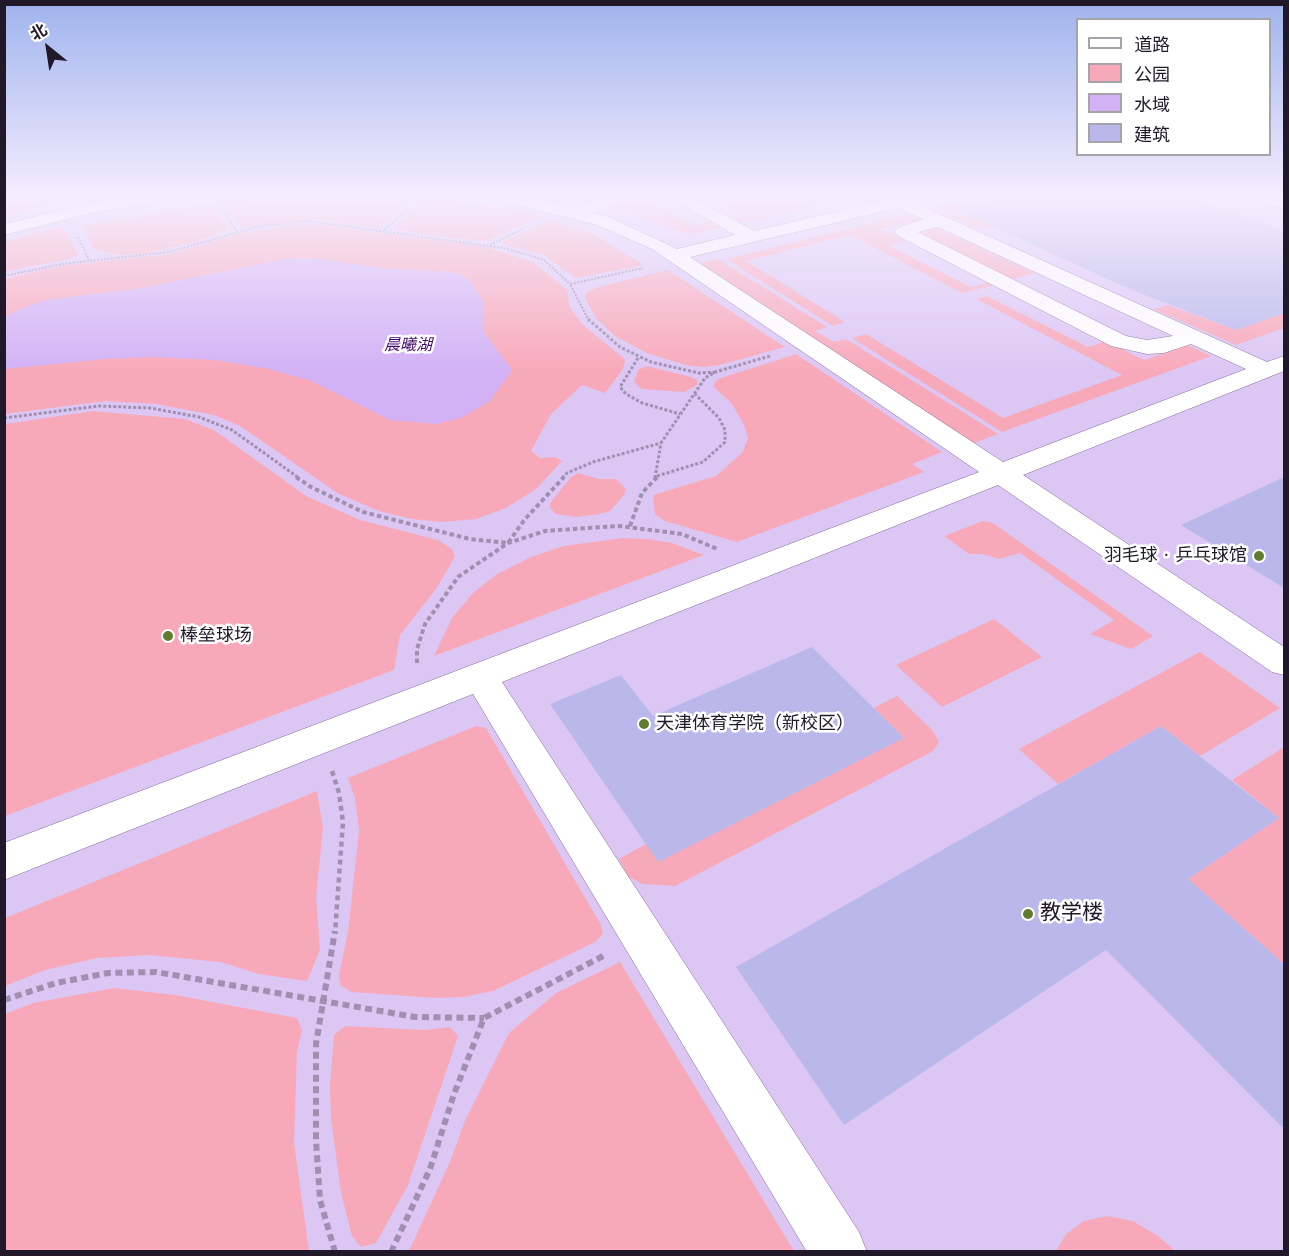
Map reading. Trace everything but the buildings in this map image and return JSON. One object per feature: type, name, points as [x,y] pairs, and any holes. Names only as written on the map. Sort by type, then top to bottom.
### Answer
[{"type":"lane","points":[[673,255],[1284,663]]},
{"type":"lane","points":[[678,257],[687,255]]},
{"type":"lane","points":[[949,255],[1119,341],[1147,347],[1164,345],[1193,336]]},
{"type":"lane","points":[[1015,255],[1193,336],[1275,366]]},
{"type":"lane","points":[[4,862],[1275,366]]},
{"type":"lane","points":[[481,677],[839,1251]]},
{"type":"path","points":[[86,255],[89,260]]},
{"type":"path","points":[[4,276],[89,260],[143,255]]},
{"type":"path","points":[[526,255],[543,260],[570,284],[582,310],[596,328],[638,358],[682,370],[715,372]]},
{"type":"path","points":[[570,284],[640,269],[678,257]]},
{"type":"path","points":[[632,264],[646,273]]},
{"type":"path","points":[[657,476],[661,443],[705,378],[715,372],[809,345]]},
{"type":"path","points":[[758,350],[777,363]]},
{"type":"path","points":[[638,358],[620,387],[626,394],[642,403],[680,414]]},
{"type":"path","points":[[630,526],[642,493],[657,476],[704,462],[725,442],[725,430],[719,418],[695,394]]},
{"type":"path","points":[[4,418],[99,406],[150,408],[199,417],[232,430],[311,487],[363,512],[470,539],[508,543]]},
{"type":"path","points":[[508,543],[525,519],[567,473],[593,462],[661,443]]},
{"type":"path","points":[[429,698],[417,670],[417,649],[425,624],[458,578],[508,543],[545,531],[580,527],[630,526],[682,534],[707,543],[733,558],[749,573]]},
{"type":"path","points":[[318,740],[339,793],[342,822],[336,928],[321,1003],[316,1044],[316,1140],[320,1200],[335,1251]]},
{"type":"path","points":[[4,1000],[56,983],[108,973],[156,972],[207,979],[321,1003],[415,1017],[484,1018],[642,936]]},
{"type":"path","points":[[391,1251],[430,1168],[454,1094],[484,1018]]},
{"type":"shaded area","name":"天津体育学院（新校区）","points":[[5,255],[1284,255],[1284,1251],[5,1252]]},
{"type":"green space","points":[[5,255],[78,255],[70,259],[5,271]]},
{"type":"green space","points":[[164,255],[510,255],[533,262],[567,290],[570,308],[583,325],[625,360],[623,369],[605,393],[582,385],[551,414],[531,451],[540,458],[555,457],[562,461],[536,489],[506,508],[476,519],[441,522],[412,519],[379,511],[339,494],[240,426],[214,415],[156,404],[105,401],[5,414],[5,279],[60,266]]},
{"type":"green space","points":[[544,255],[626,255],[643,265],[576,278]]},
{"type":"green space","points":[[744,255],[772,255],[746,261],[845,322],[833,326],[726,259]]},
{"type":"green space","points":[[888,255],[906,255],[971,287],[988,283],[994,285],[962,293]]},
{"type":"green space","points":[[957,255],[994,255],[1034,273],[1011,280]]},
{"type":"green space","points":[[718,259],[827,327],[815,331],[834,342],[846,339],[998,434],[971,444],[695,265]]},
{"type":"green space","points":[[668,270],[785,347],[719,365],[703,367],[686,365],[647,353],[615,336],[596,318],[585,298],[587,292],[598,287]]},
{"type":"green space","points":[[987,296],[1088,347],[1106,341],[1144,360],[1187,345],[1211,356],[1002,432],[852,338],[866,334],[1003,418],[1122,375],[976,299]]},
{"type":"green space","points":[[1168,305],[1236,330],[1284,313],[1284,328],[1236,345],[1154,309]]},
{"type":"green space","points":[[796,354],[942,452],[912,464],[924,472],[737,542],[665,521],[655,514],[653,495],[716,476],[742,453],[748,439],[745,427],[732,404],[713,386],[718,379]]},
{"type":"green space","points":[[646,366],[691,377],[697,380],[697,385],[684,392],[642,389],[634,382],[638,370]]},
{"type":"green space","name":"棒垒球场","points":[[93,411],[185,419],[214,430],[306,496],[360,520],[438,540],[452,549],[455,557],[436,589],[400,635],[394,670],[5,816],[5,424]]},
{"type":"green space","points":[[578,473],[599,479],[616,479],[626,489],[624,495],[610,511],[600,514],[576,517],[556,514],[550,508],[550,503],[571,477]]},
{"type":"green space","points":[[983,521],[993,523],[1153,636],[1131,649],[1090,634],[1114,620],[1020,553],[999,559],[983,554],[969,554],[944,536]]},
{"type":"green space","points":[[623,538],[672,543],[704,555],[434,656],[452,618],[473,593],[497,574],[531,557],[564,546]]},
{"type":"green space","points":[[994,619],[1042,657],[942,707],[896,665]]},
{"type":"green space","points":[[1200,652],[1280,708],[1200,756],[1161,726],[1058,784],[1019,749]]},
{"type":"green space","points":[[897,696],[933,731],[939,742],[933,751],[675,886],[642,884],[628,876],[619,859],[646,844],[904,738],[874,708]]},
{"type":"green space","points":[[476,726],[486,728],[601,925],[603,934],[595,942],[493,991],[463,997],[435,998],[352,992],[340,985],[339,975],[348,932],[359,831],[355,798],[348,778]]},
{"type":"green space","points":[[1284,747],[1284,964],[1188,879],[1279,818],[1232,780]]},
{"type":"green space","points":[[317,791],[323,828],[316,897],[320,950],[307,981],[259,974],[220,962],[149,955],[97,958],[45,970],[5,986],[5,918]]},
{"type":"green space","points":[[620,962],[794,1251],[409,1251],[450,1162],[464,1123],[509,1033],[556,993]]},
{"type":"green space","points":[[114,988],[175,995],[297,1018],[302,1030],[297,1053],[294,1143],[309,1251],[5,1251],[5,1014],[33,1003]]},
{"type":"green space","points":[[345,1026],[425,1030],[450,1027],[458,1036],[408,1185],[376,1243],[361,1247],[352,1236],[341,1193],[331,1118],[330,1085],[334,1035]]},
{"type":"green space","points":[[1107,1216],[1133,1221],[1158,1236],[1175,1251],[1056,1251],[1066,1234],[1084,1221]]},
{"type":"water","name":"晨曦湖","points":[[290,258],[313,258],[381,268],[452,272],[469,279],[483,301],[483,331],[512,370],[490,401],[463,417],[437,424],[390,420],[309,380],[264,368],[215,360],[152,357],[104,359],[5,369],[5,317],[13,312],[46,300],[141,288]]},
{"type":"place","name":"羽毛球 · 乒乓球馆","points":[[1259,556]]},
{"type":"place","name":"棒垒球场","points":[[168,636]]},
{"type":"place","name":"天津体育学院（新校区）","points":[[644,724]]},
{"type":"place","name":"教学楼","points":[[1028,914]]}]
